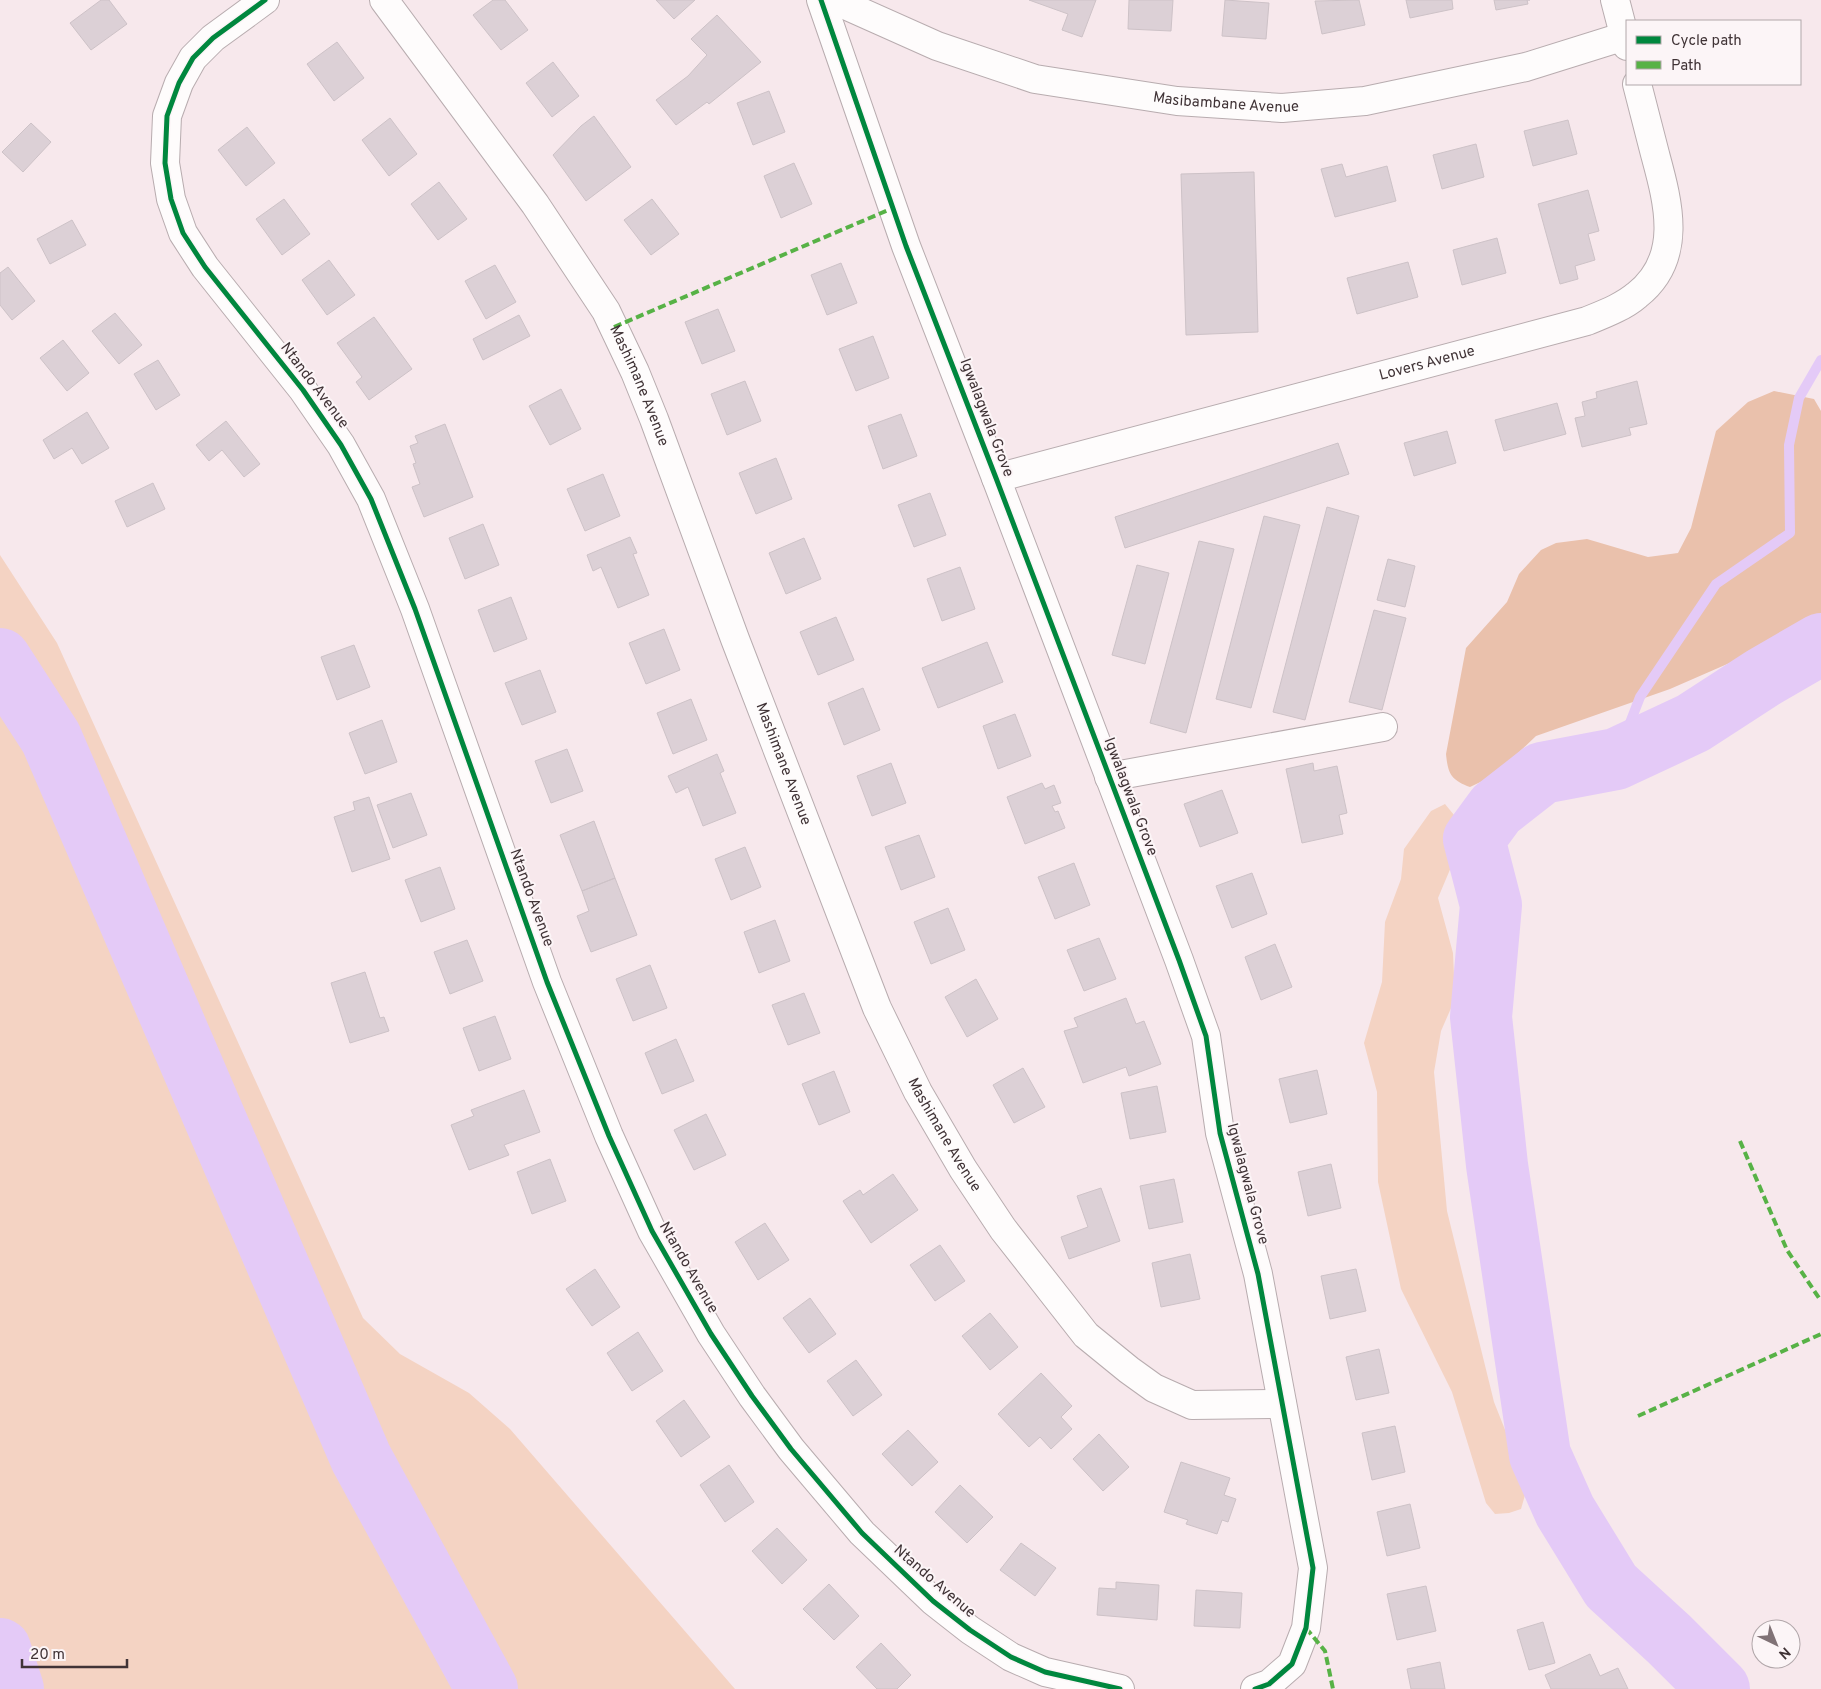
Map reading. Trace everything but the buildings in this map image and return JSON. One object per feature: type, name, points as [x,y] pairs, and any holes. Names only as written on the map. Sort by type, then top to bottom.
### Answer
[{"type":"street","name":"Ntando Avenue","points":[[266,0],[213,38],[193,58],[178,83],[168,116],[167,126],[165,163],[171,199],[183,233],[205,266],[303,390],[342,445],[371,500],[415,609],[547,982],[609,1136],[652,1231],[711,1334],[752,1396],[791,1449],[862,1533],[933,1601],[970,1630],[1011,1657],[1045,1672],[1120,1689]]},
{"type":"street","name":"Mashimane Avenue","points":[[384,0],[535,204],[596,295],[614,327],[654,419],[735,639],[877,1008],[918,1092],[963,1169],[1003,1229],[1086,1335],[1129,1370],[1154,1388],[1192,1405],[1282,1404]]},
{"type":"street","name":"Igwalagwala Grove","points":[[821,0],[906,246],[996,478],[1206,1036],[1220,1133],[1258,1274],[1313,1568],[1306,1628],[1292,1664],[1269,1684],[1255,1689]]},
{"type":"street","name":"Masibambane Avenue","points":[[834,0],[937,46],[1035,79],[1177,101],[1282,108],[1365,101],[1526,67],[1626,41]]},
{"type":"street","points":[[1614,0],[1626,41]]},
{"type":"street","name":"Lovers Avenue","points":[[996,478],[1587,321],[1616,308],[1638,295],[1655,276],[1665,257],[1669,232],[1667,199],[1637,85]]},
{"type":"street","points":[[1109,777],[1383,727]]},
{"type":"shaded area","points":[[1774,391],[1814,399],[1821,411],[1821,618],[1794,635],[1670,689],[1536,736],[1495,775],[1470,787],[1455,779],[1449,771],[1446,754],[1466,648],[1507,602],[1519,574],[1541,550],[1556,543],[1587,539],[1648,557],[1678,553],[1691,528],[1716,431],[1748,402]]},
{"type":"shaded area","points":[[0,555],[57,643],[363,1318],[400,1354],[469,1393],[510,1429],[735,1689],[0,1689]]},
{"type":"shaded area","points":[[1445,804],[1454,815],[1454,860],[1438,898],[1453,953],[1455,999],[1441,1031],[1434,1072],[1447,1211],[1494,1402],[1515,1455],[1525,1495],[1521,1509],[1509,1513],[1495,1514],[1486,1503],[1452,1392],[1401,1289],[1378,1182],[1377,1092],[1364,1043],[1382,982],[1385,922],[1401,879],[1404,849],[1431,811]]},
{"type":"waterway","points":[[1616,759],[1640,697],[1716,584],[1790,533],[1789,445],[1799,398],[1821,360]]},
{"type":"waterway","points":[[1719,1689],[1669,1639],[1611,1586],[1565,1511],[1540,1455],[1497,1165],[1481,1017],[1491,905],[1474,839],[1496,809],[1542,773],[1616,759],[1693,723],[1764,677],[1821,644]]},
{"type":"waterway","points":[[0,659],[51,738],[361,1458],[487,1689]]},
{"type":"waterway","points":[[0,1649],[13,1689]]},
{"type":"marked path","points":[[614,327],[893,208]]},
{"type":"marked path","points":[[1740,1141],[1787,1250],[1821,1301]]},
{"type":"marked path","points":[[1638,1416],[1821,1334]]},
{"type":"marked path","points":[[1306,1628],[1325,1651],[1333,1689]]},
{"type":"cycle path","points":[[265,0],[213,38],[193,58],[179,83],[167,116],[165,163],[171,199],[183,233],[205,267],[303,390],[341,445],[371,499],[415,609],[547,982],[609,1136],[652,1231],[711,1334],[752,1396],[791,1449],[862,1533],[933,1601],[970,1630],[1011,1657],[1045,1672],[1120,1689]]},
{"type":"cycle path","points":[[821,0],[906,246],[996,478],[1206,1036],[1220,1133],[1258,1274],[1313,1568],[1306,1628],[1292,1664],[1269,1684],[1255,1689]]}]
